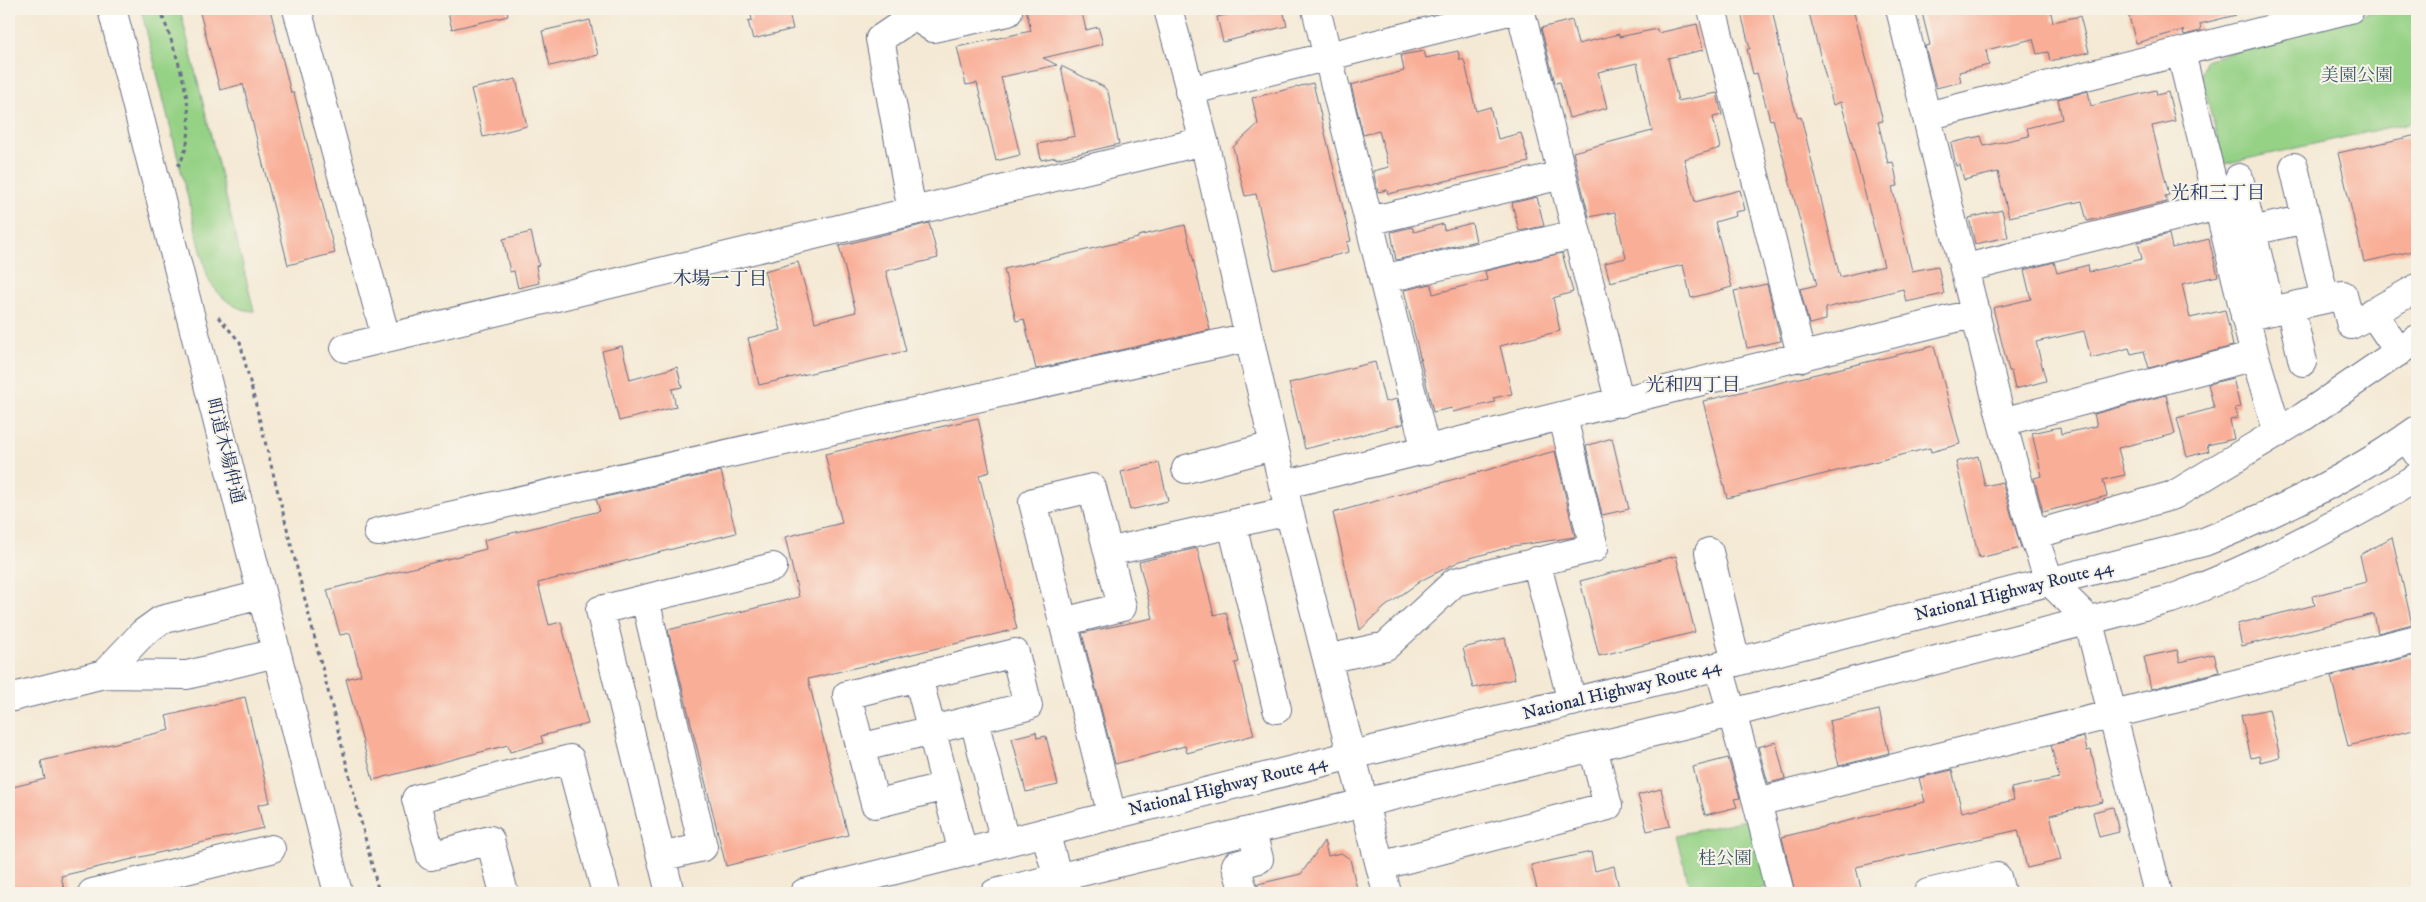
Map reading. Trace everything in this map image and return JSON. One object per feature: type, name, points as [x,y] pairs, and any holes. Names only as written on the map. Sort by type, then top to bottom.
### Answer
[{"type":"main road","name":"町道木場仲通","points":[[112,9],[338,893]]},
{"type":"main road","points":[[297,9],[386,338]]},
{"type":"main road","points":[[1168,9],[1189,92],[1204,141],[1289,511],[1387,893]]},
{"type":"main road","points":[[1316,9],[1426,452]]},
{"type":"main road","points":[[1189,92],[1519,9],[1620,403]]},
{"type":"main road","points":[[1712,9],[1802,358]]},
{"type":"main road","points":[[1900,9],[1966,268],[2002,422],[2033,535],[2050,582],[2088,619],[2158,893]]},
{"type":"main road","points":[[1927,116],[2350,9]]},
{"type":"main road","points":[[912,211],[880,39],[913,13],[933,28],[1008,12]]},
{"type":"main road","points":[[2180,53],[2255,356],[2278,433]]},
{"type":"main road","points":[[345,348],[1204,141]]},
{"type":"main road","points":[[2294,167],[2325,299]]},
{"type":"main road","points":[[1369,221],[1562,175]]},
{"type":"main road","points":[[2239,178],[2252,231],[2281,309],[2304,362]]},
{"type":"main road","points":[[1966,268],[2218,206]]},
{"type":"main road","points":[[2225,237],[2306,219]]},
{"type":"main road","points":[[1383,279],[1578,234]]},
{"type":"main road","points":[[2245,317],[2344,295],[2351,325],[2417,288]]},
{"type":"main road","points":[[2033,535],[2174,495],[2278,433],[2408,345],[2372,312]]},
{"type":"main road","points":[[1283,485],[1426,452],[1976,313]]},
{"type":"main road","points":[[378,532],[1249,336]]},
{"type":"main road","points":[[2002,422],[2255,356]]},
{"type":"main road","points":[[1328,659],[1386,646],[1455,582],[1594,548],[1563,417]]},
{"type":"main road","name":"National Highway Route 44","points":[[804,893],[1352,755],[1728,665],[2204,542],[2267,517],[2414,440]]},
{"type":"main road","points":[[1186,469],[1273,446]]},
{"type":"main road","points":[[995,893],[1252,832],[1732,713],[2088,619],[2171,599],[2222,580],[2277,556],[2356,514],[2417,477]]},
{"type":"main road","points":[[1063,622],[1122,607],[1092,488],[1033,502],[1063,622],[1112,816]]},
{"type":"main road","points":[[1108,552],[1289,511]]},
{"type":"main road","points":[[1232,525],[1276,709]]},
{"type":"main road","points":[[1709,552],[1728,665],[1732,713],[1780,893]]},
{"type":"main road","points":[[1536,561],[1572,702]]},
{"type":"main road","points":[[670,893],[600,610],[773,567]]},
{"type":"main road","points":[[104,674],[143,633],[161,620],[261,595]]},
{"type":"main road","points":[[645,599],[703,847],[661,857]]},
{"type":"main road","points":[[1757,802],[2417,639]]},
{"type":"main road","points":[[9,698],[104,674],[187,675],[276,653]]},
{"type":"main road","points":[[860,748],[1028,706],[1015,653],[848,695],[860,748],[875,804],[946,786]]},
{"type":"main road","points":[[918,677],[963,853]]},
{"type":"main road","points":[[974,720],[1005,842]]},
{"type":"main road","points":[[1380,866],[1608,806],[1593,747]]},
{"type":"main road","points":[[504,893],[490,840],[430,856],[416,799],[570,758],[606,893]]},
{"type":"main road","points":[[1045,832],[1058,878]]},
{"type":"main road","points":[[1244,893],[1236,865],[1259,859],[1252,832]]},
{"type":"main road","points":[[92,893],[271,849]]},
{"type":"main road","points":[[1928,893],[1997,877],[2001,893]]},
{"type":"path","points":[[160,9],[174,45],[188,108],[189,131],[187,144],[182,160],[173,173]]},
{"type":"path","points":[[217,316],[240,342],[379,893]]},
{"type":"green space","points":[[141,9],[180,9],[254,311],[240,308],[227,301],[208,279]]},
{"type":"green space","name":"美園公園","points":[[2381,9],[2414,9],[2417,11],[2417,121],[2224,164],[2201,74],[2205,60]]},
{"type":"green space","name":"桂公園","points":[[1754,818],[1771,886],[1744,893],[1691,893],[1677,835]]},
{"type":"building","points":[[199,9],[270,9],[291,93],[294,93],[335,253],[288,265],[243,84],[220,90]]},
{"type":"building","points":[[447,9],[507,9],[508,16],[452,29]]},
{"type":"building","points":[[750,9],[788,9],[793,29],[753,39],[748,21],[752,20]]},
{"type":"building","points":[[1026,9],[1081,9],[1086,30],[1098,27],[1103,44],[1043,58],[1057,65],[1001,77],[1020,155],[996,161],[977,83],[966,85],[957,47],[1031,31]]},
{"type":"building","points":[[1253,9],[1283,9],[1287,26],[1223,42],[1217,17]]},
{"type":"building","points":[[1740,9],[1772,9],[1787,82],[1798,118],[1801,117],[1840,277],[1884,266],[1841,102],[1833,105],[1808,9],[1853,9],[1883,121],[1878,122],[1888,163],[1893,162],[1898,186],[1892,187],[1912,271],[1938,266],[1944,294],[1906,302],[1903,289],[1826,308],[1826,320],[1809,324],[1800,289],[1817,285],[1773,119],[1770,120],[1757,73],[1753,74],[1747,49],[1750,49]]},
{"type":"building","points":[[1921,9],[2050,9],[2053,22],[2080,16],[2089,52],[2050,61],[2048,52],[2037,54],[2033,39],[1986,50],[1989,65],[1959,72],[1961,82],[1936,88],[1925,46],[1930,45]]},
{"type":"building","points":[[2127,9],[2235,9],[2236,15],[2200,24],[2201,31],[2184,35],[2183,30],[2136,43]]},
{"type":"building","points":[[590,20],[598,55],[550,66],[542,31]]},
{"type":"building","points":[[1572,20],[1578,44],[1619,34],[1619,37],[1657,29],[1658,33],[1697,24],[1703,50],[1668,58],[1678,101],[1717,93],[1722,115],[1713,117],[1720,148],[1684,159],[1695,202],[1740,190],[1745,210],[1735,212],[1736,216],[1715,222],[1732,287],[1691,298],[1683,265],[1610,282],[1605,263],[1626,258],[1615,212],[1589,217],[1573,152],[1652,131],[1637,63],[1598,72],[1607,108],[1569,118],[1560,82],[1555,83],[1541,28]]},
{"type":"building","points":[[1424,51],[1426,58],[1458,51],[1460,60],[1463,59],[1465,63],[1476,111],[1490,107],[1498,139],[1521,133],[1529,162],[1388,194],[1387,190],[1378,192],[1373,171],[1389,167],[1379,131],[1363,135],[1351,85],[1404,71],[1401,55]]},
{"type":"building","points":[[1061,66],[1104,87],[1108,92],[1119,144],[1056,159],[1056,157],[1041,160],[1038,144],[1075,136]]},
{"type":"building","points":[[516,79],[527,126],[483,137],[471,89]]},
{"type":"building","points":[[1313,83],[1351,241],[1347,242],[1349,252],[1274,270],[1256,194],[1245,196],[1233,147],[1258,124],[1252,98]]},
{"type":"building","points":[[2156,90],[2157,95],[2168,92],[2175,121],[2152,126],[2169,195],[2165,196],[2167,202],[2087,221],[2082,201],[2009,217],[1998,172],[1964,180],[1960,165],[1956,166],[1951,143],[1981,136],[1984,146],[2029,136],[2027,128],[2062,119],[2058,99],[2088,91],[2091,106]]},
{"type":"building","points":[[2417,135],[2417,250],[2364,262],[2338,153]]},
{"type":"building","points":[[1537,197],[1544,226],[1519,231],[1512,203]]},
{"type":"building","points":[[2002,210],[2008,237],[1975,244],[1969,218]]},
{"type":"building","points":[[929,223],[938,258],[886,271],[906,351],[759,385],[748,338],[781,330],[764,271],[798,262],[815,322],[856,312],[839,246]]},
{"type":"building","points":[[1472,223],[1476,241],[1396,260],[1391,232],[1412,227],[1414,232],[1443,224],[1444,230]]},
{"type":"building","points":[[1185,225],[1210,330],[1036,369],[1024,319],[1016,321],[1004,269],[1138,238],[1138,236]]},
{"type":"building","points":[[531,232],[539,265],[536,266],[539,283],[518,288],[514,271],[510,272],[503,239]]},
{"type":"building","points":[[2169,234],[2172,248],[2209,239],[2218,276],[2182,284],[2190,318],[2225,310],[2233,346],[2149,368],[2144,351],[2131,354],[2129,348],[2091,358],[2084,331],[2036,342],[2046,381],[2015,389],[1993,308],[2031,299],[2024,270],[2054,262],[2057,273],[2088,265],[2089,272],[2142,259],[2138,242]]},
{"type":"building","points":[[1562,253],[1573,292],[1553,298],[1560,331],[1500,346],[1512,394],[1493,398],[1495,402],[1453,412],[1452,408],[1433,412],[1404,290],[1431,284],[1433,294],[1487,280],[1485,271]]},
{"type":"building","points":[[1767,284],[1781,341],[1747,348],[1734,291]]},
{"type":"building","points":[[622,346],[630,380],[677,367],[682,387],[672,389],[676,407],[619,421],[602,351]]},
{"type":"building","points":[[1934,346],[1960,444],[1931,452],[1930,448],[1727,498],[1703,401]]},
{"type":"building","points":[[1375,362],[1385,402],[1397,399],[1403,424],[1305,449],[1289,383]]},
{"type":"building","points":[[2233,378],[2240,407],[2235,408],[2238,418],[2230,420],[2234,439],[2207,445],[2209,451],[2187,457],[2177,418],[2214,408],[2208,384]]},
{"type":"building","points":[[2166,395],[2175,434],[2118,448],[2125,475],[2103,480],[2107,496],[2043,512],[2034,478],[2042,476],[2032,433],[2060,427],[2061,434],[2097,426],[2094,414]]},
{"type":"building","points":[[978,418],[990,472],[979,475],[1017,629],[808,679],[848,835],[726,866],[668,630],[799,597],[785,537],[842,523],[825,454]]},
{"type":"building","points":[[1612,438],[1629,509],[1602,515],[1586,446]]},
{"type":"building","points":[[1555,451],[1575,537],[1513,546],[1460,561],[1422,580],[1385,607],[1360,630],[1333,513]]},
{"type":"building","points":[[1978,456],[1985,486],[2002,482],[2021,548],[1979,558],[1956,462]]},
{"type":"building","points":[[1159,463],[1168,501],[1130,510],[1121,472]]},
{"type":"building","points":[[721,471],[736,533],[538,583],[549,625],[561,622],[588,724],[541,736],[543,743],[510,752],[508,745],[373,780],[346,679],[361,675],[350,633],[340,635],[327,590],[486,549],[484,540],[600,511],[596,499]]},
{"type":"building","points":[[2392,537],[2412,624],[2378,633],[2374,614],[2242,646],[2237,624],[2315,605],[2313,596],[2366,582],[2360,555]]},
{"type":"building","points":[[1197,548],[1214,615],[1226,612],[1239,662],[1235,663],[1254,735],[1187,753],[1185,746],[1115,764],[1082,633],[1153,618],[1139,562]]},
{"type":"building","points":[[1676,556],[1695,632],[1599,656],[1580,581]]},
{"type":"building","points":[[1505,638],[1515,679],[1473,688],[1463,648]]},
{"type":"building","points":[[2177,650],[2180,662],[2214,654],[2219,672],[2151,689],[2144,657]]},
{"type":"building","points":[[2416,655],[2417,729],[2348,746],[2331,676]]},
{"type":"building","points":[[245,697],[270,802],[258,805],[263,828],[61,876],[65,893],[9,893],[9,809],[13,809],[9,788],[45,779],[41,761],[170,730],[166,716]]},
{"type":"building","points":[[2269,709],[2280,757],[2260,762],[2259,756],[2251,758],[2241,715]]},
{"type":"building","points":[[1879,710],[1889,753],[1839,766],[1829,721]]},
{"type":"building","points":[[1036,732],[1037,738],[1046,736],[1058,785],[1026,792],[1012,738]]},
{"type":"building","points":[[2084,737],[2087,751],[2091,750],[2103,802],[2050,815],[2061,860],[2027,868],[2018,830],[1856,867],[1862,893],[1795,893],[1782,837],[1925,802],[1919,778],[1952,770],[1962,812],[2014,800],[2011,788],[2059,778],[2051,745]]},
{"type":"building","points":[[1776,742],[1785,779],[1768,783],[1758,747]]},
{"type":"building","points":[[1728,758],[1740,798],[1734,799],[1737,807],[1705,815],[1693,767]]},
{"type":"building","points":[[1661,789],[1670,826],[1647,831],[1638,795]]},
{"type":"building","points":[[2113,807],[2119,832],[2099,837],[2093,812]]},
{"type":"building","points":[[1324,841],[1328,856],[1341,853],[1350,859],[1358,893],[1259,893],[1258,884],[1301,874]]},
{"type":"building","points":[[1591,852],[1595,871],[1614,866],[1620,893],[1538,893],[1531,865]]},
{"type":"district","name":"光和三丁目","points":[[2218,193]]},
{"type":"district","name":"木場一丁目","points":[[720,279]]},
{"type":"district","name":"光和四丁目","points":[[1693,385]]}]
